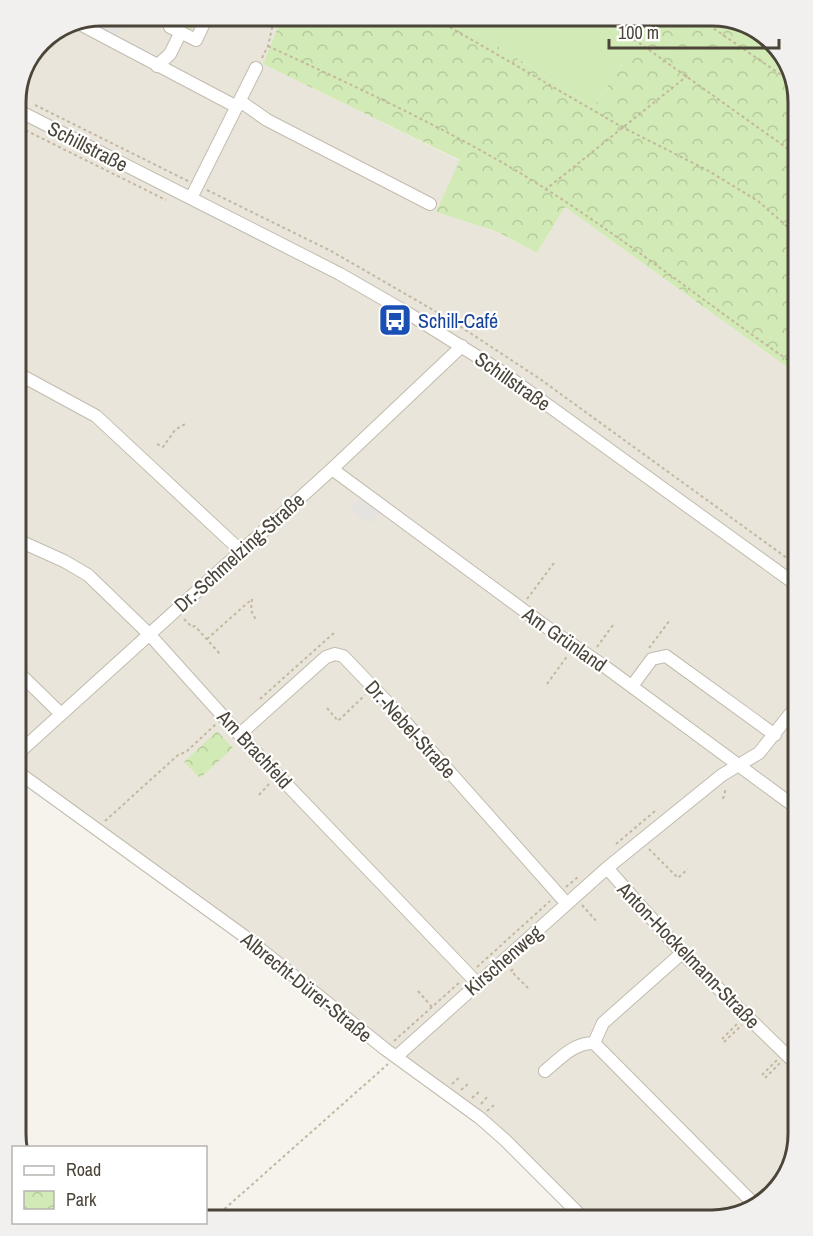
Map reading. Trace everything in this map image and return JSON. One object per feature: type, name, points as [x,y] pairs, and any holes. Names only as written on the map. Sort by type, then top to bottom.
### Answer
[{"type":"street","points":[[170,26],[180,35],[196,40],[203,26]]},
{"type":"street","points":[[86,27],[157,66],[238,104],[430,204]]},
{"type":"street","points":[[157,66],[170,54],[180,35]]},
{"type":"street","points":[[191,198],[256,68]]},
{"type":"street","name":"Schillstraße","points":[[26,115],[340,274],[462,346],[519,385],[788,585]]},
{"type":"street","name":"Dr.-Schmelzing-Straße","points":[[26,746],[332,469],[462,346]]},
{"type":"street","points":[[26,379],[96,416],[241,551]]},
{"type":"street","name":"Am Grünland","points":[[332,469],[520,608],[740,764],[788,801]]},
{"type":"street","name":"Am Brachfeld","points":[[26,544],[88,574],[148,634],[477,983]]},
{"type":"street","name":"Dr.-Nebel-Straße","points":[[240,734],[326,657],[335,654],[343,656],[571,900]]},
{"type":"street","points":[[632,686],[652,659],[666,656],[775,735]]},
{"type":"street","points":[[26,680],[61,714]]},
{"type":"street","name":"Kirschenweg","points":[[396,1057],[607,868],[722,775],[759,753],[788,717]]},
{"type":"street","name":"Albrecht-Dürer-Straße","points":[[26,778],[234,929],[396,1057],[490,1126],[575,1210]]},
{"type":"street","name":"Anton-Hockelmann-Straße","points":[[607,868],[682,953],[786,1054]]},
{"type":"street","points":[[594,1043],[603,1023],[682,953]]},
{"type":"street","points":[[545,1071],[573,1048],[582,1043],[594,1043],[750,1200]]},
{"type":"path","points":[[256,68],[268,46],[273,26]]},
{"type":"path","points":[[448,26],[622,127],[707,170],[758,201],[788,227]]},
{"type":"path","points":[[616,26],[788,149]]},
{"type":"path","points":[[709,26],[783,76]]},
{"type":"path","points":[[268,46],[474,147],[618,237],[788,360]]},
{"type":"path","points":[[545,190],[687,76]]},
{"type":"path","points":[[26,130],[175,204]]},
{"type":"path","points":[[157,444],[163,447],[175,430],[185,424]]},
{"type":"path","points":[[520,608],[554,563]]},
{"type":"path","points":[[207,640],[252,599],[251,610],[256,620]]},
{"type":"path","points":[[176,609],[220,654]]},
{"type":"path","points":[[646,653],[670,620]]},
{"type":"path","points":[[590,657],[613,625]]},
{"type":"path","points":[[285,676],[334,633]]},
{"type":"path","points":[[547,684],[574,646]]},
{"type":"path","points":[[327,708],[339,721],[374,687]]},
{"type":"path","points":[[97,829],[178,755],[186,752],[224,717]]},
{"type":"path","points":[[259,795],[278,774]]},
{"type":"path","points":[[641,841],[678,878],[688,869]]},
{"type":"path","points":[[571,900],[598,923]]},
{"type":"path","points":[[506,958],[515,967],[512,971],[529,989]]},
{"type":"path","points":[[418,991],[440,1016]]},
{"type":"path","points":[[723,1041],[747,1017]]},
{"type":"path","points":[[764,1077],[786,1054]]},
{"type":"path","points":[[222,1210],[396,1057]]},
{"type":"shaded area","points":[[95,26],[124,26],[116,40]]},
{"type":"shaded area","points":[[102,26],[279,26],[263,64],[461,161],[436,212],[498,232],[537,253],[565,207],[788,368],[788,1134],[782,1163],[772,1181],[758,1195],[731,1208],[721,1210],[575,1210],[505,1140],[26,775],[26,97],[28,82],[38,59],[59,38],[73,31]]},
{"type":"shaded area","points":[[361,497],[381,513],[369,524],[349,508]]},
{"type":"green space","points":[[180,26],[194,26],[188,30]]},
{"type":"green space","points":[[279,26],[467,26],[593,107],[635,46],[605,26],[716,26],[740,31],[758,41],[772,55],[782,73],[788,102],[788,368],[565,207],[537,253],[498,232],[436,212],[460,160],[263,64]]},
{"type":"green space","points":[[467,26],[605,26],[635,46],[593,107]]},
{"type":"green space","points":[[217,731],[233,748],[200,778],[184,762]]},
{"type":"place","name":"Schill-Café","points":[[395,320]]}]
